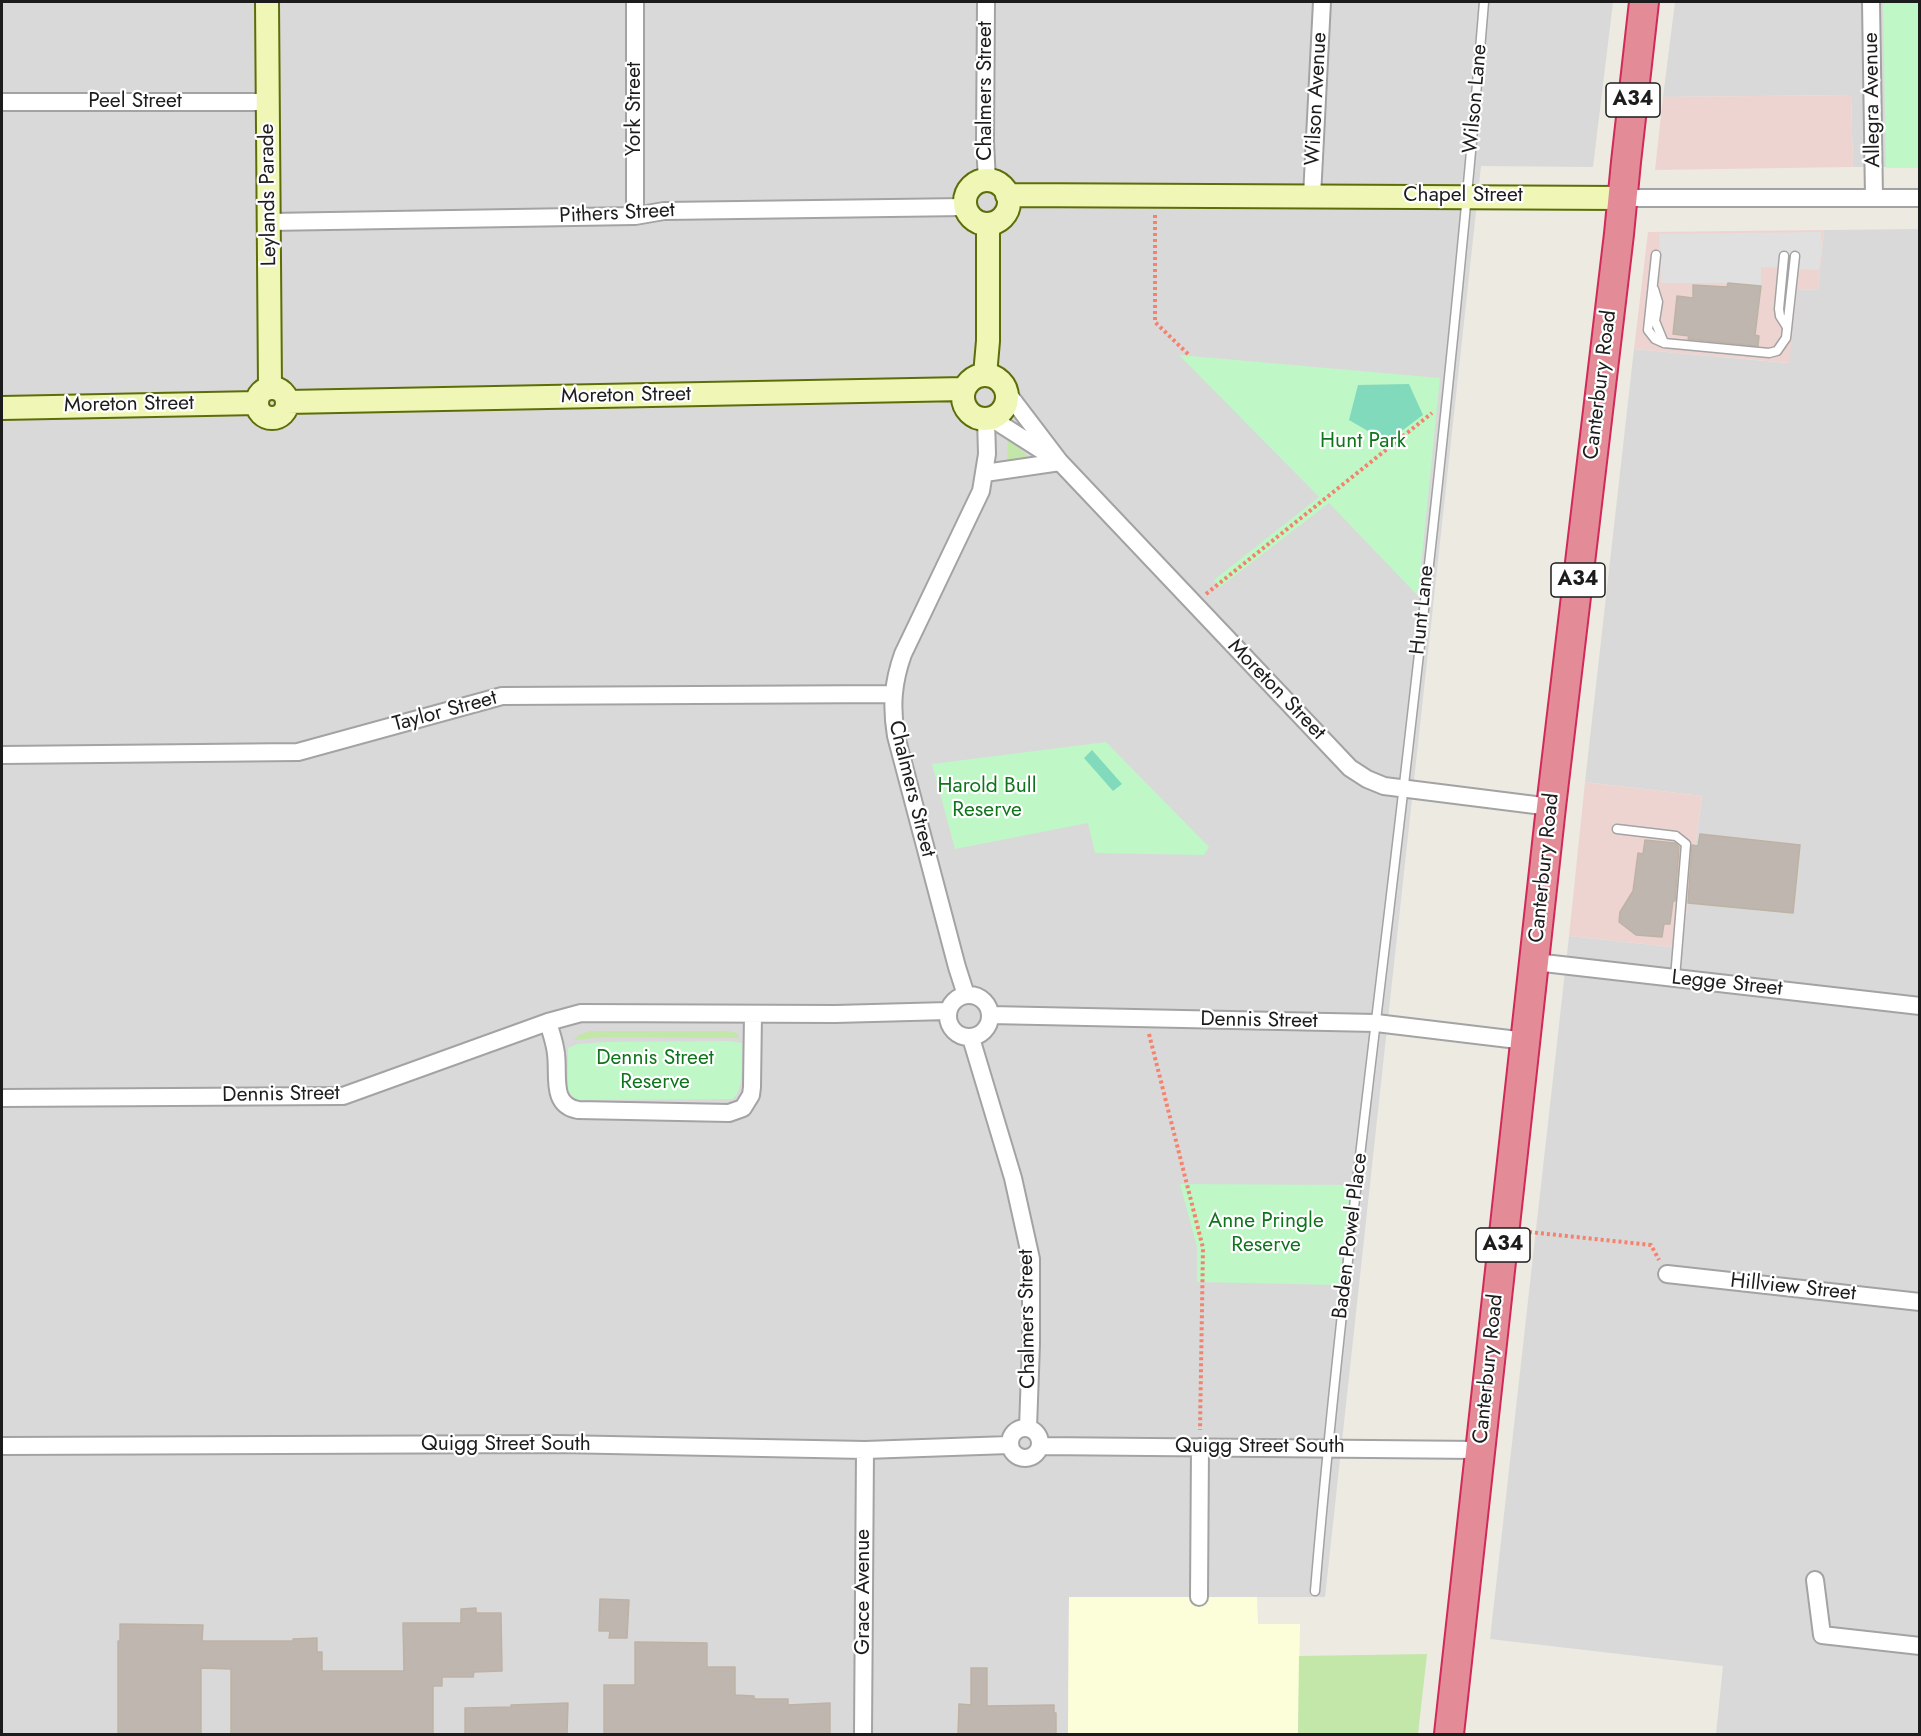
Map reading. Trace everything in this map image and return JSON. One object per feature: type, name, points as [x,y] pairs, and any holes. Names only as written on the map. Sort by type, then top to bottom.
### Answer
[{"type":"highway","name":"Canterbury Road","points":[[1449,1734],[1551,807],[1644,2]]},
{"type":"street","name":"Leylands Parade","points":[[267,2],[271,397]]},
{"type":"street","name":"York Street","points":[[635,2],[635,216]]},
{"type":"street","name":"Chalmers Street","points":[[986,2],[987,181]]},
{"type":"street","name":"Wilson Avenue","points":[[1312,196],[1322,2]]},
{"type":"street","name":"Allegra Avenue","points":[[1871,2],[1875,198]]},
{"type":"street","name":"Peel Street","points":[[2,102],[268,102]]},
{"type":"street","points":[[981,181],[987,181],[999,185],[1007,195],[1008,201],[1005,214],[988,224],[971,218],[966,207],[967,194],[970,189],[981,181]]},
{"type":"street","name":"Chapel Street","points":[[1007,195],[1920,198]]},
{"type":"street","name":"Pithers Street","points":[[269,222],[635,216],[663,211],[966,207]]},
{"type":"street","points":[[985,375],[988,341],[988,224]]},
{"type":"street","points":[[985,375],[998,380],[1006,391],[1005,404],[1002,410],[989,418],[972,415],[964,404],[964,389],[970,381],[985,375]]},
{"type":"street","name":"Moreton Street","points":[[2,408],[271,397],[964,389]]},
{"type":"street","name":"Moreton Street","points":[[1006,391],[1060,462],[1350,768],[1366,779],[1384,786],[1551,807]]},
{"type":"street","name":"Chalmers Street","points":[[966,995],[896,736],[892,715],[892,694],[903,654],[972,511],[985,473],[989,418]]},
{"type":"street","name":"Moreton Street","points":[[989,418],[1060,462]]},
{"type":"street","points":[[985,473],[1060,462]]},
{"type":"street","name":"Taylor Street","points":[[2,755],[298,752],[502,696],[892,694]]},
{"type":"street","name":"Legge Street","points":[[1535,962],[1920,1006]]},
{"type":"street","points":[[966,995],[980,998],[985,1002],[990,1015],[987,1027],[971,1038],[958,1035],[952,1030],[947,1018],[948,1011],[954,1000],[966,995]]},
{"type":"street","name":"Dennis Street","points":[[2,1098],[343,1096],[548,1022],[581,1013],[753,1014],[948,1011]]},
{"type":"street","points":[[548,1022],[556,1052],[559,1096],[568,1106],[578,1110],[729,1113],[743,1108],[751,1095],[753,1014]]},
{"type":"street","name":"Dennis Street","points":[[990,1015],[1376,1023],[1526,1041]]},
{"type":"street","name":"Chalmers Street","points":[[971,1038],[1013,1178],[1031,1259],[1028,1428]]},
{"type":"street","name":"Hillview Street","points":[[1667,1274],[1920,1302]]},
{"type":"street","points":[[1028,1428],[1039,1437],[1040,1446],[1035,1455],[1026,1459],[1017,1457],[1009,1445],[1011,1436],[1018,1429],[1028,1428]]},
{"type":"street","name":"Quigg Street South","points":[[2,1446],[558,1444],[865,1450],[1009,1445]]},
{"type":"street","name":"Quigg Street South","points":[[1040,1446],[1480,1450]]},
{"type":"street","points":[[1199,1597],[1200,1447]]},
{"type":"street","name":"Grace Avenue","points":[[863,1734],[865,1450]]},
{"type":"street","points":[[1815,1580],[1822,1635],[1920,1646]]},
{"type":"lane","name":"Wilson Lane","points":[[1468,196],[1484,2]]},
{"type":"lane","name":"Hunt Lane","points":[[1376,1023],[1404,789],[1468,196]]},
{"type":"lane","points":[[1656,255],[1648,330],[1654,339],[1664,343],[1769,353],[1777,351],[1783,345],[1795,256]]},
{"type":"lane","points":[[1784,256],[1779,309],[1780,316],[1787,327]]},
{"type":"lane","points":[[1617,829],[1676,836],[1686,844],[1675,978]]},
{"type":"lane","name":"Baden Powel Place","points":[[1315,1591],[1327,1448],[1376,1023]]},
{"type":"path","points":[[1154,196],[1155,322],[1190,356]]},
{"type":"path","points":[[1194,604],[1446,401]]},
{"type":"path","points":[[1145,1018],[1203,1248],[1200,1447]]},
{"type":"path","points":[[1529,1232],[1651,1245],[1667,1274]]},
{"type":"shaded area","points":[[2,2],[1613,2],[1593,167],[1481,166],[1325,1597],[1069,1597],[1068,1734],[2,1734]]},
{"type":"shaded area","points":[[1675,2],[1919,2],[1919,167],[1853,167],[1851,95],[1663,97]]},
{"type":"shaded area","points":[[1851,95],[1853,167],[1655,170],[1663,97]]},
{"type":"shaded area","points":[[1919,229],[1919,1734],[1716,1734],[1723,1666],[1490,1639],[1569,936],[1682,948],[1702,796],[1585,782],[1634,349],[1788,363],[1797,289],[1818,290],[1824,230]]},
{"type":"shaded area","points":[[1824,230],[1818,290],[1797,289],[1789,363],[1634,349],[1648,232]]},
{"type":"shaded area","points":[[1821,232],[1819,270],[1761,267],[1761,286],[1728,283],[1661,283],[1659,234]]},
{"type":"shaded area","points":[[1585,782],[1702,796],[1682,948],[1569,936]]},
{"type":"shaded area","points":[[1069,1597],[1257,1597],[1258,1624],[1300,1624],[1298,1734],[1068,1734]]},
{"type":"green space","points":[[1883,2],[1919,2],[1919,168],[1886,168]]},
{"type":"green space","name":"Hunt Park","points":[[1179,355],[1440,378],[1418,596],[1329,503],[1220,587],[1214,580],[1319,497]]},
{"type":"green space","points":[[1409,384],[1423,415],[1387,442],[1349,420],[1358,385]]},
{"type":"green space","points":[[1008,438],[1029,458],[1030,460],[1007,464]]},
{"type":"green space","name":"Harold Bull Reserve","points":[[1106,742],[1209,847],[1204,855],[1095,853],[1088,823],[955,849],[932,764]]},
{"type":"green space","points":[[1092,750],[1122,784],[1113,791],[1084,758]]},
{"type":"green space","points":[[590,1031],[729,1031],[736,1033],[740,1038],[608,1037],[574,1040],[579,1035]]},
{"type":"green space","name":"Dennis Street Reserve","points":[[727,1041],[742,1043],[741,1082],[732,1099],[580,1100],[574,1098],[568,1091],[568,1048],[578,1044]]},
{"type":"green space","name":"Anne Pringle Reserve","points":[[1180,1184],[1351,1185],[1339,1285],[1197,1282],[1197,1247]]},
{"type":"green space","points":[[1427,1654],[1418,1734],[1298,1734],[1299,1656]]},
{"type":"building","points":[[1728,283],[1761,286],[1755,335],[1759,336],[1758,346],[1688,339],[1689,336],[1673,334],[1677,296],[1693,298],[1693,285],[1727,287]]},
{"type":"building","points":[[1700,834],[1800,845],[1793,913],[1688,903],[1692,845],[1698,846]]},
{"type":"building","points":[[1645,840],[1675,843],[1679,847],[1675,901],[1673,901],[1670,924],[1664,924],[1662,937],[1636,935],[1619,922],[1620,912],[1633,891],[1638,853],[1643,854]]},
{"type":"building","points":[[600,1599],[629,1600],[627,1638],[609,1638],[610,1631],[599,1631]]},
{"type":"building","points":[[476,1608],[476,1613],[501,1613],[502,1671],[474,1672],[473,1677],[442,1677],[442,1686],[433,1686],[433,1734],[231,1734],[231,1669],[201,1668],[201,1734],[118,1734],[120,1624],[203,1625],[202,1641],[293,1641],[293,1639],[317,1638],[317,1652],[322,1652],[322,1671],[404,1671],[403,1623],[461,1623],[461,1609]]},
{"type":"building","points":[[635,1642],[707,1643],[707,1667],[735,1667],[735,1695],[754,1696],[754,1699],[788,1699],[788,1705],[830,1703],[830,1734],[604,1734],[604,1685],[635,1685]]},
{"type":"building","points":[[971,1668],[987,1668],[987,1706],[1054,1705],[1056,1734],[958,1734],[959,1704],[971,1705]]},
{"type":"building","points":[[568,1703],[567,1734],[465,1734],[465,1708]]}]
